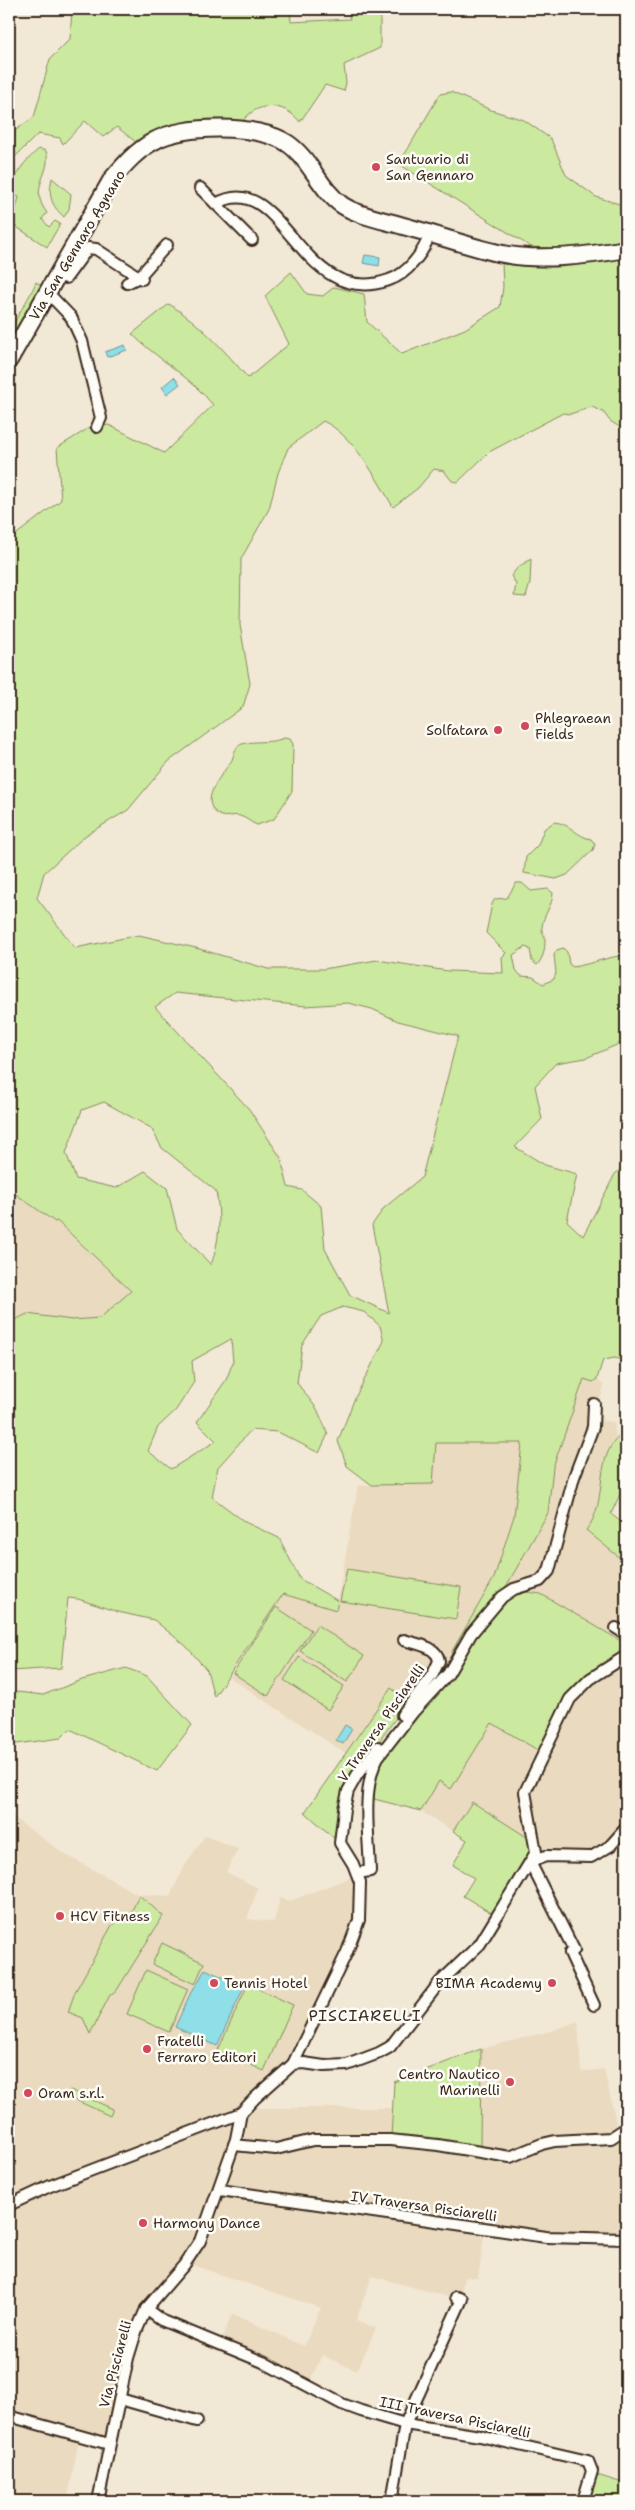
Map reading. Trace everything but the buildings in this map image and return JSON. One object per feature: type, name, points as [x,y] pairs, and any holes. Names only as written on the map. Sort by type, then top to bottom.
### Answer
[{"type":"main road","name":"Via San Gennaro Agnano","points":[[9,360],[112,179],[131,157],[155,140],[183,132],[214,129],[245,131],[275,137],[288,143],[308,163],[342,205],[374,217],[499,253],[549,257],[626,249]]},
{"type":"street","points":[[200,188],[252,240]]},
{"type":"street","points":[[216,204],[228,197],[238,196],[265,208],[276,217],[310,258],[328,275],[339,281],[366,286],[392,279],[403,273],[427,243],[430,233]]},
{"type":"street","points":[[127,283],[142,279],[167,245]]},
{"type":"street","points":[[58,273],[66,278],[88,248],[96,249],[142,279]]},
{"type":"street","points":[[47,292],[71,317],[82,341],[101,418],[97,427]]},
{"type":"street","points":[[358,1873],[370,1870],[369,1794],[374,1764],[378,1757],[414,1711],[448,1674],[471,1634],[502,1597],[514,1589],[540,1581],[549,1571],[574,1477],[593,1427],[594,1404]]},
{"type":"street","points":[[616,1628],[626,1634]]},
{"type":"street","name":"V Traversa Pisciarelli","points":[[294,2064],[355,1933],[361,1903],[358,1873],[340,1843],[348,1791],[357,1775],[433,1674],[439,1661],[436,1652],[404,1640]]},
{"type":"street","points":[[9,2205],[50,2186],[241,2113],[255,2098],[294,2064],[347,2065],[379,2054],[390,2047],[440,1982],[480,1944],[536,1852],[526,1792],[570,1699],[590,1679],[626,1656]]},
{"type":"street","points":[[530,1862],[546,1856],[591,1857],[610,1846],[626,1828]]},
{"type":"street","points":[[530,1862],[574,1950],[570,1953],[594,2006]]},
{"type":"street","name":"Via Pisciarelli","points":[[98,2501],[131,2347],[146,2309],[196,2249],[220,2190],[234,2145],[241,2113]]},
{"type":"street","points":[[234,2145],[276,2149],[313,2140],[390,2140],[438,2145],[510,2157],[542,2144],[556,2141],[611,2138],[626,2128]]},
{"type":"street","name":"IV Traversa Pisciarelli","points":[[220,2190],[546,2237],[626,2239]]},
{"type":"street","points":[[392,2501],[405,2424],[462,2299],[456,2297]]},
{"type":"street","name":"III Traversa Pisciarelli","points":[[146,2309],[161,2320],[263,2362],[342,2404],[405,2424],[480,2436],[588,2460],[592,2471],[583,2501]]},
{"type":"street","points":[[120,2399],[197,2421]]},
{"type":"street","points":[[9,2416],[109,2444]]},
{"type":"shaded area","points":[[9,1193],[17,1195],[54,1222],[57,1221],[131,1292],[100,1318],[72,1320],[27,1314],[9,1323]]},
{"type":"shaded area","points":[[584,1379],[593,1382],[597,1379],[604,1386],[597,1409],[602,1421],[614,1422],[616,1438],[609,1447],[593,1522],[586,1530],[626,1563],[626,1644],[541,1594],[507,1585],[548,1513],[553,1467]]},
{"type":"shaded area","points":[[436,1443],[522,1443],[514,1516],[494,1578],[452,1652],[462,1660],[452,1676],[419,1710],[373,1715],[347,1754],[229,1677],[283,1594],[336,1610],[358,1486],[433,1481]]},
{"type":"shaded area","points":[[626,1650],[626,1818],[622,1827],[626,1830],[626,1840],[606,1855],[586,1862],[552,1861],[530,1851],[530,1839],[472,1802],[453,1831],[421,1811],[439,1780],[451,1788],[492,1722],[583,1679]]},
{"type":"shaded area","points":[[9,1808],[18,1821],[66,1855],[137,1894],[170,1896],[186,1864],[205,1836],[238,1849],[226,1872],[258,1888],[247,1919],[274,1922],[280,1898],[290,1901],[352,1877],[356,1921],[293,2061],[253,2108],[392,2108],[391,2138],[480,2150],[481,2049],[551,2031],[578,2021],[581,2072],[604,2069],[619,2136],[626,2132],[626,2240],[485,2229],[478,2278],[464,2277],[460,2300],[372,2276],[356,2320],[376,2328],[357,2371],[322,2355],[309,2383],[219,2346],[232,2314],[304,2346],[321,2308],[189,2264],[144,2313],[112,2444],[79,2439],[67,2501],[9,2501]]},
{"type":"green space","points":[[72,9],[290,9],[291,22],[350,19],[348,9],[380,9],[380,48],[344,65],[346,83],[344,91],[325,85],[300,122],[286,110],[269,106],[253,111],[241,124],[213,120],[187,123],[137,143],[117,127],[103,137],[85,121],[63,144],[60,138],[38,134],[9,163],[9,135],[34,117],[50,59],[70,39]]},
{"type":"green space","points":[[451,92],[491,110],[524,120],[551,139],[566,175],[596,197],[626,206],[626,240],[565,249],[531,247],[399,164],[440,94]]},
{"type":"green space","points":[[39,149],[46,151],[47,159],[39,195],[47,213],[42,219],[49,227],[55,221],[60,224],[47,247],[12,224],[19,197],[11,194],[16,175],[24,163]]},
{"type":"green space","points":[[52,178],[71,194],[69,209],[64,217],[53,204],[50,190]]},
{"type":"green space","points":[[626,253],[626,431],[610,421],[603,412],[592,407],[570,414],[563,413],[489,452],[458,482],[452,481],[444,471],[434,469],[418,488],[393,507],[372,471],[354,447],[334,427],[323,421],[288,448],[278,473],[269,509],[241,559],[240,625],[250,684],[243,707],[168,762],[128,810],[86,835],[44,873],[37,898],[75,948],[139,935],[196,948],[268,969],[323,969],[377,960],[448,971],[503,973],[502,957],[506,953],[486,933],[492,904],[495,899],[507,898],[516,883],[522,883],[531,891],[548,889],[553,893],[542,927],[545,939],[543,956],[537,965],[532,961],[530,949],[525,947],[513,955],[516,970],[521,976],[533,977],[543,984],[554,979],[556,973],[554,955],[557,950],[563,948],[567,952],[569,964],[573,967],[626,955],[626,1041],[586,1058],[556,1063],[535,1086],[542,1119],[515,1147],[545,1165],[577,1174],[567,1221],[583,1236],[615,1174],[626,1165],[626,1361],[615,1358],[603,1360],[597,1379],[593,1382],[584,1379],[553,1467],[548,1513],[507,1585],[456,1656],[451,1653],[494,1578],[514,1516],[522,1443],[436,1443],[433,1484],[372,1485],[347,1466],[338,1441],[354,1400],[384,1341],[380,1326],[364,1312],[343,1307],[321,1316],[302,1345],[297,1383],[317,1409],[328,1434],[319,1453],[278,1432],[251,1430],[218,1467],[212,1497],[245,1522],[279,1538],[300,1579],[338,1601],[336,1610],[283,1594],[214,1697],[207,1670],[186,1646],[154,1620],[118,1612],[78,1599],[68,1598],[61,1668],[9,1671],[9,1323],[27,1314],[72,1320],[100,1318],[131,1291],[57,1221],[55,1222],[17,1195],[9,1193],[9,540],[61,500],[57,448],[89,428],[109,425],[164,453],[213,405],[184,376],[132,334],[169,304],[202,329],[248,378],[289,344],[265,296],[291,272],[307,294],[323,296],[334,287],[364,294],[367,322],[402,354],[465,329],[500,307],[503,287],[502,262],[582,259]],"holes":[[[175,993],[306,1006],[348,1003],[372,1009],[398,1021],[458,1036],[422,1177],[384,1208],[372,1225],[389,1313],[350,1295],[325,1249],[321,1206],[302,1190],[288,1187],[281,1158],[249,1109],[155,1007]],[[104,1102],[151,1128],[162,1148],[216,1191],[219,1228],[211,1265],[177,1229],[167,1188],[145,1171],[116,1188],[76,1179],[66,1153],[82,1110]],[[231,1339],[233,1362],[226,1380],[197,1422],[216,1441],[171,1469],[148,1451],[158,1427],[176,1410],[194,1382],[192,1361]]]},
{"type":"green space","points":[[36,282],[44,287],[9,346],[15,321]]},
{"type":"green space","points":[[531,559],[530,583],[526,597],[514,596],[516,584],[511,576],[518,567]]},
{"type":"green space","points":[[284,738],[290,739],[293,744],[292,791],[274,819],[257,825],[240,816],[221,816],[214,811],[210,797],[217,782],[232,761],[237,747],[247,743],[274,741]]},
{"type":"green space","points":[[554,822],[565,825],[582,836],[591,839],[595,844],[593,850],[567,875],[556,879],[524,873],[526,857],[538,845],[544,829]]},
{"type":"green space","points":[[626,1432],[626,1481],[611,1514],[626,1526],[626,1563],[586,1530],[593,1519],[597,1506],[608,1451],[615,1440]]},
{"type":"green space","points":[[347,1569],[461,1587],[456,1619],[340,1601]]},
{"type":"green space","points":[[527,1592],[541,1594],[626,1644],[626,1650],[583,1679],[541,1752],[492,1723],[451,1789],[439,1781],[421,1811],[370,1798],[375,1769],[419,1710],[452,1676],[479,1632],[502,1606],[513,1596]]},
{"type":"green space","points":[[276,1607],[311,1630],[268,1696],[233,1673]]},
{"type":"green space","points":[[317,1625],[364,1656],[347,1682],[300,1651]]},
{"type":"green space","points":[[299,1657],[344,1686],[328,1710],[284,1680]]},
{"type":"green space","points":[[126,1668],[147,1676],[192,1725],[157,1771],[70,1729],[61,1738],[9,1745],[9,1691],[43,1695],[82,1680]]},
{"type":"green space","points":[[391,1688],[408,1701],[352,1779],[335,1839],[305,1812]]},
{"type":"green space","points":[[472,1802],[530,1839],[530,1851],[493,1914],[463,1896],[474,1878],[453,1865],[467,1840],[453,1831]]},
{"type":"green space","points":[[139,1895],[163,1916],[117,1990],[110,1995],[90,2034],[83,2018],[68,2012],[75,1992],[112,1925],[131,1913]]},
{"type":"green space","points":[[162,1943],[204,1963],[195,1984],[152,1964]]},
{"type":"green space","points":[[146,1970],[188,1989],[169,2032],[127,2014]]},
{"type":"green space","points":[[248,1984],[293,2005],[264,2071],[218,2050]]},
{"type":"green space","points":[[481,2049],[480,2150],[391,2138],[394,2082]]},
{"type":"green space","points":[[70,2090],[113,2109],[110,2116],[67,2096]]},
{"type":"green space","points":[[597,2475],[626,2484],[626,2501],[588,2501]]},
{"type":"water","points":[[365,255],[380,257],[379,266],[363,263]]},
{"type":"water","points":[[125,345],[127,350],[107,357],[105,352]]},
{"type":"water","points":[[174,377],[180,384],[167,394],[162,387]]},
{"type":"water","points":[[345,1725],[352,1729],[343,1744],[336,1740]]},
{"type":"water","points":[[205,1969],[244,1987],[217,2046],[175,2027],[192,1990]]},
{"type":"place","name":"Santuario di San Gennaro","points":[[376,167]]},
{"type":"place","name":"Phlegraean Fields","points":[[525,726]]},
{"type":"place","name":"Solfatara","points":[[498,730]]},
{"type":"place","name":"HCV Fitness","points":[[60,1916]]},
{"type":"place","name":"Tennis Hotel","points":[[214,1983]]},
{"type":"place","name":"BIMA Academy","points":[[552,1983]]},
{"type":"place","name":"Fratelli Ferraro Editori","points":[[147,2049]]},
{"type":"place","name":"Centro Nautico Marinelli","points":[[510,2082]]},
{"type":"place","name":"Oram s.r.l.","points":[[28,2093]]},
{"type":"place","name":"Harmony Dance","points":[[143,2223]]},
{"type":"district","name":"PISCIARELLI","points":[[365,2015]]}]
